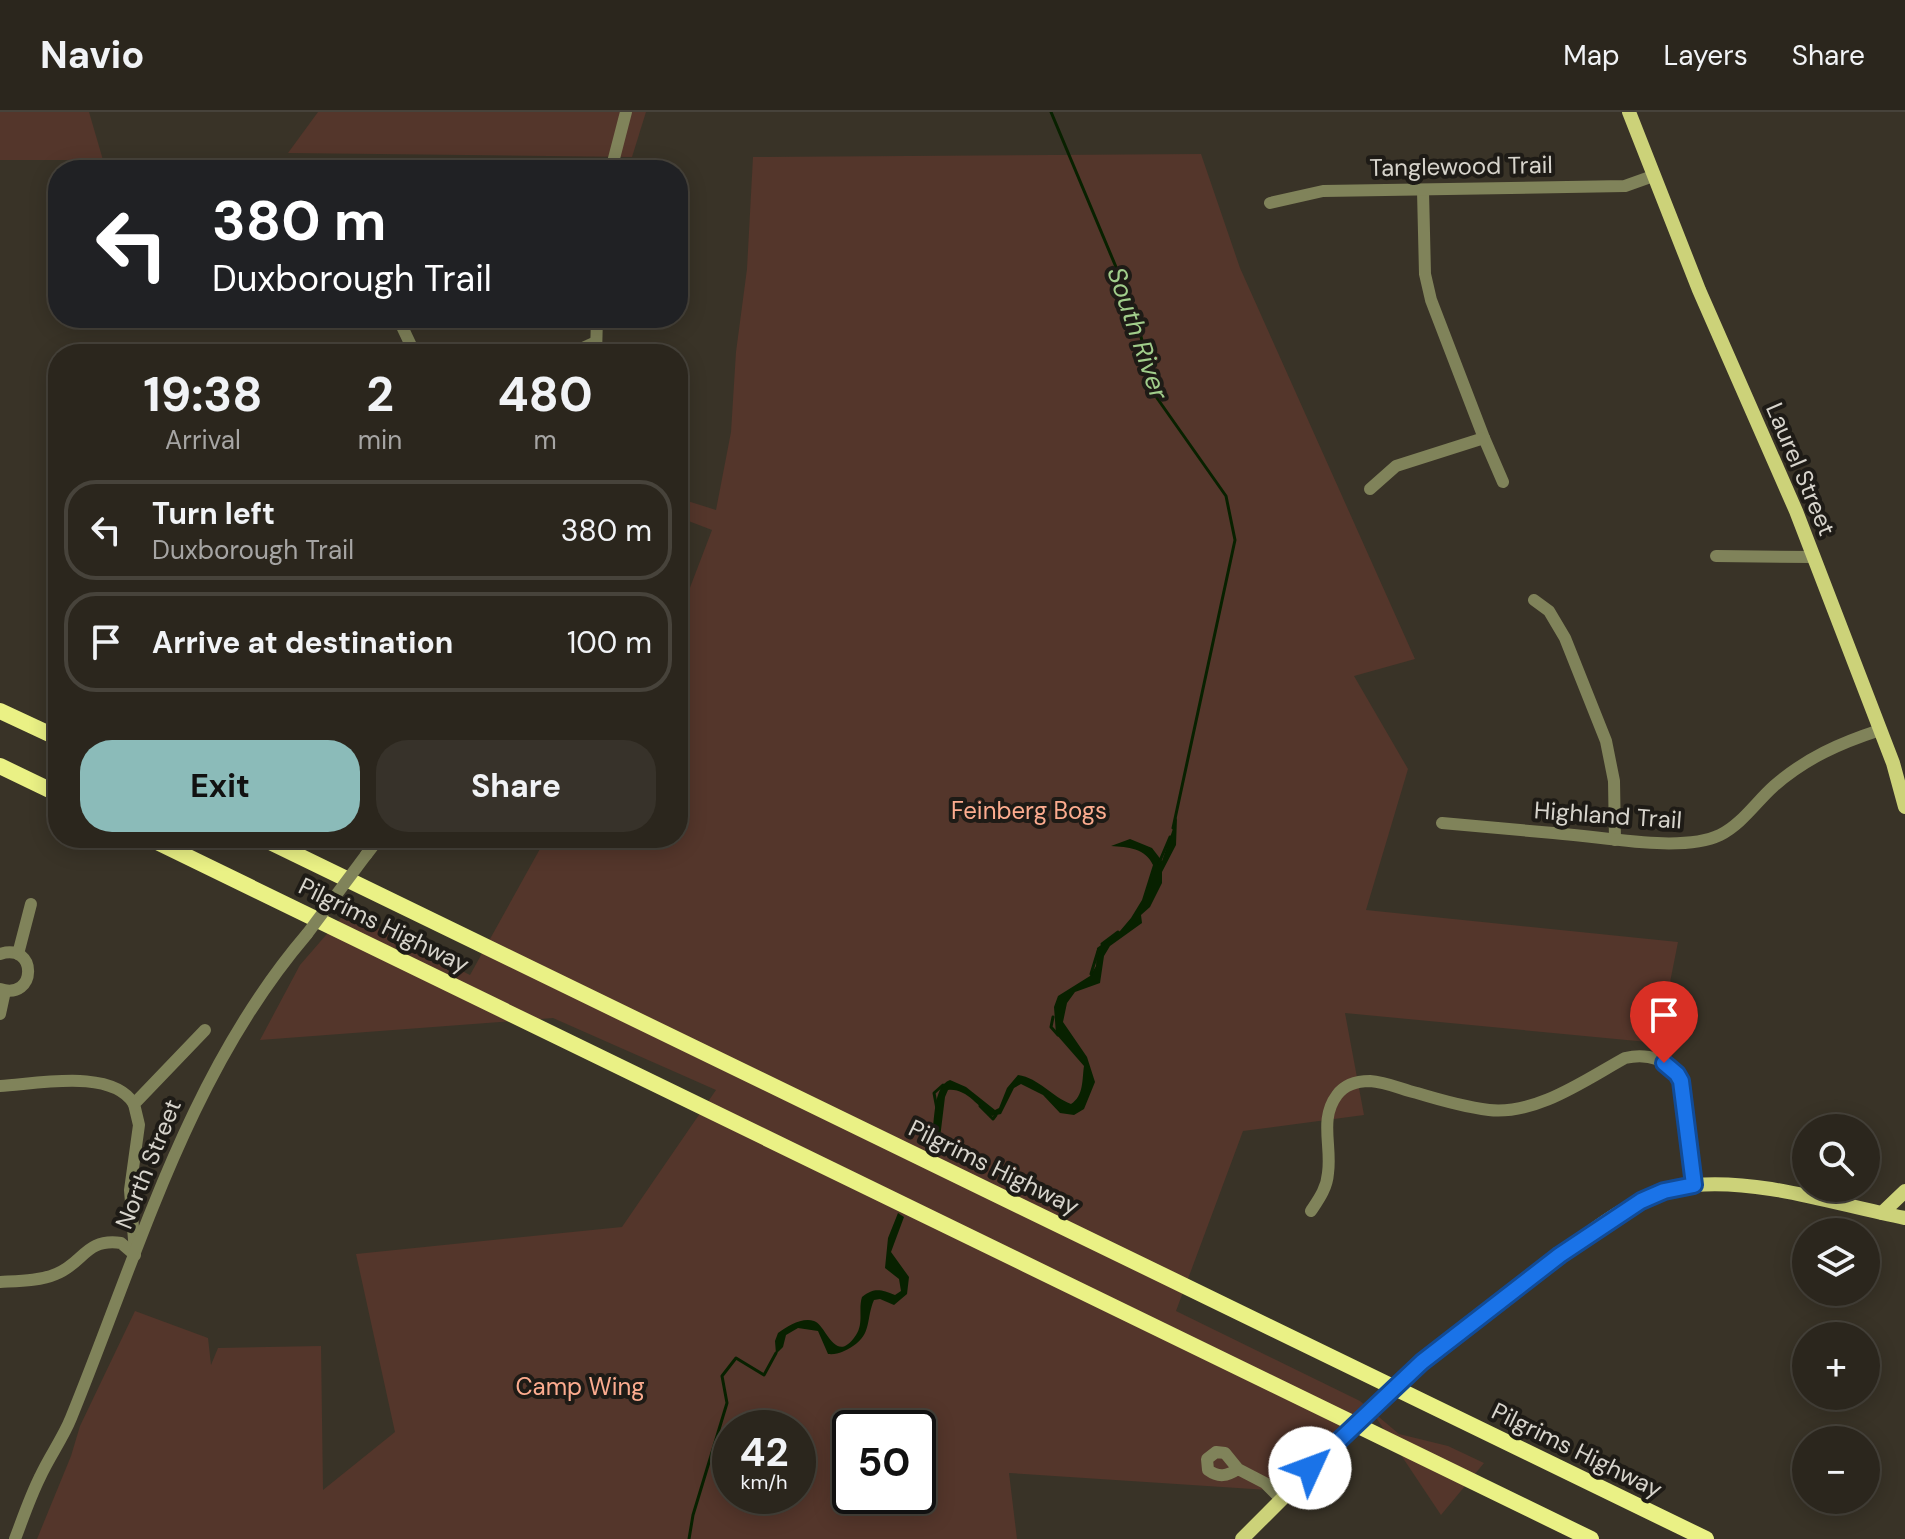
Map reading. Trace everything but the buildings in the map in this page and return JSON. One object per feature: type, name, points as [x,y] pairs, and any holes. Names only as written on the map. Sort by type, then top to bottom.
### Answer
[{"type":"highway","points":[[0,711],[48,733]]},
{"type":"highway","points":[[0,766],[48,789]]},
{"type":"highway","name":"Pilgrims Highway","points":[[170,848],[1591,1539]]},
{"type":"highway","name":"Pilgrims Highway","points":[[283,848],[1706,1539]]},
{"type":"main road","name":"Laurel Street","points":[[1629,112],[1699,290],[1814,557],[1904,797]]},
{"type":"main road","points":[[1242,1539],[1406,1376],[1467,1325],[1618,1214],[1652,1195],[1694,1185],[1783,1192],[1905,1218]]},
{"type":"main road","points":[[1882,1213],[1905,1191]]},
{"type":"street","points":[[613,160],[626,112]]},
{"type":"street","name":"Tanglewood Trail","points":[[1270,203],[1323,191],[1625,186],[1653,176]]},
{"type":"street","points":[[1423,191],[1425,274],[1431,300],[1503,482]]},
{"type":"street","points":[[1370,489],[1396,466],[1484,438]]},
{"type":"street","points":[[1716,556],[1814,557]]},
{"type":"street","points":[[1534,600],[1549,611],[1565,638],[1606,741],[1615,792],[1615,840]]},
{"type":"street","name":"Highland Trail","points":[[1442,823],[1615,840],[1682,843],[1718,836],[1808,760],[1837,745],[1880,730]]},
{"type":"street","name":"North Street","points":[[15,1539],[38,1479],[70,1421],[189,1122],[219,1060],[258,997],[371,848]]},
{"type":"street","points":[[18,954],[31,904]]},
{"type":"street","points":[[0,954],[18,954],[27,963],[29,975],[17,989],[3,990],[0,1014]]},
{"type":"street","points":[[134,1104],[205,1030]]},
{"type":"street","points":[[1311,1211],[1322,1195],[1329,1171],[1327,1137],[1330,1108],[1344,1087],[1361,1082],[1385,1083],[1465,1106],[1510,1110],[1554,1096],[1625,1058],[1637,1055],[1664,1063],[1681,1081],[1694,1185]]},
{"type":"street","points":[[0,1086],[99,1082],[120,1089],[134,1104],[139,1125],[130,1190],[135,1255]]},
{"type":"street","points":[[0,1282],[56,1275],[98,1243],[121,1243],[135,1255]]},
{"type":"street","points":[[1238,1469],[1265,1483],[1280,1498]]},
{"type":"green space","points":[[0,112],[89,112],[103,160],[0,160]]},
{"type":"green space","points":[[318,112],[646,112],[632,157],[288,153]]},
{"type":"green space","name":"Feinberg Bogs","points":[[1201,154],[1240,268],[1415,659],[1354,676],[1408,769],[1366,910],[1678,942],[1658,1043],[1345,1013],[1364,1115],[1243,1131],[1176,1311],[1360,1401],[1371,1410],[1299,1492],[1009,1473],[1017,1539],[37,1539],[80,1426],[135,1311],[208,1338],[211,1365],[218,1348],[321,1346],[323,1490],[395,1432],[356,1254],[622,1227],[716,1090],[553,1018],[260,1040],[300,965],[346,912],[470,975],[540,848],[688,848],[688,593],[712,530],[688,521],[688,501],[716,510],[731,432],[736,352],[747,269],[753,157]]},
{"type":"green space","points":[[1371,1411],[1399,1434],[1448,1446],[1484,1463],[1441,1515]]},
{"type":"shaded area","points":[[1177,817],[1176,845],[1162,872],[1162,883],[1150,907],[1141,915],[1142,923],[1110,946],[1104,956],[1100,983],[1075,992],[1067,1003],[1063,1022],[1087,1057],[1095,1082],[1084,1109],[1074,1115],[1060,1113],[1043,1095],[1021,1084],[1014,1088],[1001,1114],[992,1116],[961,1092],[948,1090],[939,1146],[931,1143],[937,1098],[944,1084],[950,1080],[966,1087],[995,1110],[1018,1075],[1071,1104],[1075,1101],[1082,1087],[1084,1066],[1056,1034],[1054,1007],[1058,996],[1090,976],[1096,966],[1097,948],[1120,931],[1131,918],[1142,900],[1153,865],[1141,852],[1111,846],[1130,839],[1152,848],[1162,861]]},
{"type":"shaded area","points":[[898,1213],[904,1217],[891,1252],[909,1277],[907,1294],[894,1305],[880,1299],[874,1300],[863,1336],[844,1351],[828,1354],[818,1331],[798,1328],[786,1335],[783,1347],[776,1354],[778,1333],[805,1320],[818,1324],[837,1345],[842,1347],[849,1344],[860,1326],[862,1297],[874,1291],[895,1295],[901,1291],[899,1279],[885,1268],[888,1238]]},
{"type":"waterway","name":"South River","points":[[1051,112],[1134,310],[1157,398],[1226,496],[1235,540],[1173,828]]},
{"type":"waterway","name":"South River","points":[[1159,863],[1170,837]]},
{"type":"waterway","name":"South River","points":[[1102,944],[1118,932]]},
{"type":"waterway","name":"South River","points":[[1091,974],[1098,951]]},
{"type":"waterway","name":"South River","points":[[1053,1017],[1051,1027],[1058,1035]]},
{"type":"waterway","name":"South River","points":[[937,1109],[934,1093],[943,1085]]},
{"type":"waterway","name":"South River","points":[[980,1106],[993,1119],[996,1115]]},
{"type":"waterway","name":"South River","points":[[689,1539],[693,1515],[727,1403],[722,1376],[736,1358],[764,1375],[776,1353]]},
{"type":"route","points":[[1310,1468],[1422,1362],[1560,1255],[1641,1201],[1664,1191],[1694,1185],[1681,1081],[1664,1063]]},
{"type":"park label","name":"Camp Wing","points":[[580,1386]]}]
